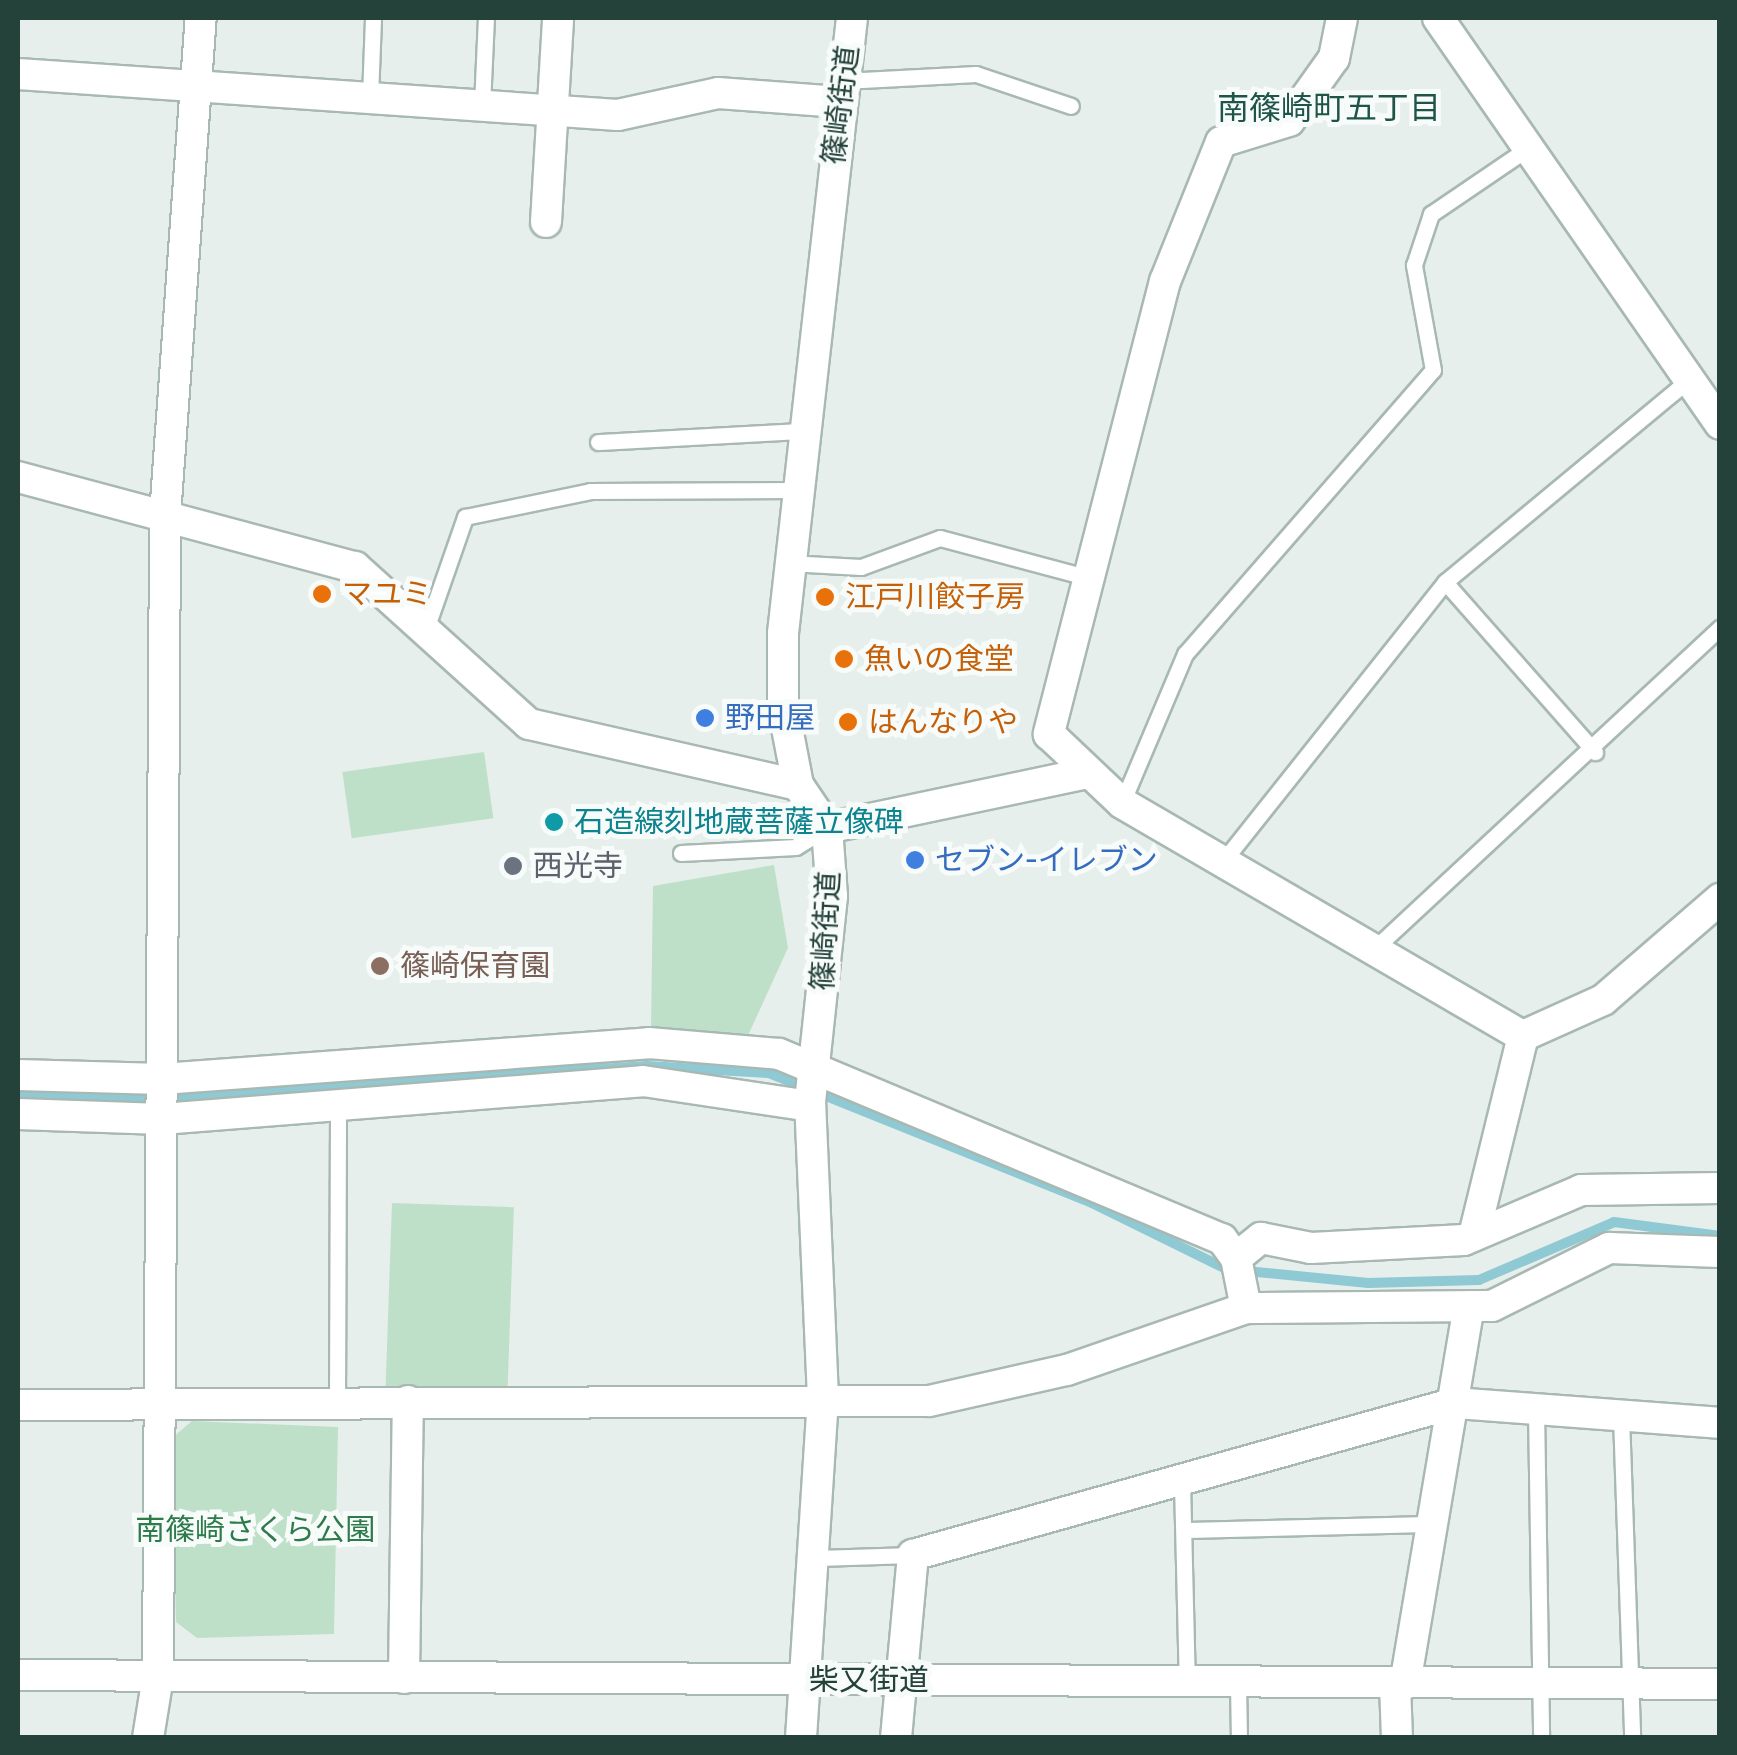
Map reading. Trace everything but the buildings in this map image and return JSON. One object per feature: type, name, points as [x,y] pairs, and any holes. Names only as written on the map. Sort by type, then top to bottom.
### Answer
[{"type":"street","points":[[148,1738],[158,1676],[165,516],[201,18]]},
{"type":"street","points":[[546,222],[556,111],[558,18]]},
{"type":"street","name":"篠崎街道","points":[[802,1738],[817,1558],[823,1398],[812,1091],[832,896],[827,828],[798,785],[783,707],[787,562],[852,18]]},
{"type":"street","points":[[1342,18],[1334,58],[1289,121],[1222,142],[1165,281],[1049,734],[1084,774],[1122,803],[1224,860],[1368,954],[1523,1036]]},
{"type":"street","points":[[1438,18],[1718,418]]},
{"type":"street","points":[[18,74],[618,115],[718,93],[842,91]]},
{"type":"street","points":[[18,477],[355,568],[530,724],[798,785]]},
{"type":"street","points":[[827,828],[1084,774]]},
{"type":"street","points":[[1523,1036],[1603,1000],[1720,899]]},
{"type":"street","points":[[1474,1234],[1523,1036]]},
{"type":"street","points":[[18,1114],[649,1043],[779,1054],[812,1091]]},
{"type":"street","points":[[18,1074],[162,1099],[338,1106],[642,1081],[812,1091],[1076,1175],[1222,1238],[1236,1258],[1246,1308]]},
{"type":"street","points":[[1236,1258],[1261,1238],[1311,1248],[1474,1234],[1581,1190],[1720,1188]]},
{"type":"street","points":[[18,1406],[823,1398],[930,1402],[1067,1370],[1246,1308],[1492,1306],[1610,1248],[1720,1252]]},
{"type":"street","points":[[1396,1738],[1400,1684],[1455,1403],[1469,1306]]},
{"type":"street","points":[[404,1678],[408,1401]]},
{"type":"street","points":[[896,1738],[913,1555],[1182,1483],[1455,1403],[1720,1424]]},
{"type":"street","name":"柴又街道","points":[[18,1675],[1720,1684]]},
{"type":"lane","points":[[370,97],[373,18]]},
{"type":"lane","points":[[482,105],[486,18]]},
{"type":"lane","points":[[842,91],[976,74],[1071,106]]},
{"type":"lane","points":[[1122,803],[1185,654],[1432,370],[1414,264],[1432,214],[1531,146]]},
{"type":"lane","points":[[1224,860],[1445,582],[1688,380]]},
{"type":"lane","points":[[598,442],[802,431]]},
{"type":"lane","points":[[425,632],[464,516],[590,490],[795,490]]},
{"type":"lane","points":[[787,562],[861,566],[940,538],[1089,578]]},
{"type":"lane","points":[[1445,582],[1595,752]]},
{"type":"lane","points":[[1368,954],[1595,752],[1720,628]]},
{"type":"lane","points":[[681,854],[796,847],[827,828]]},
{"type":"lane","points":[[337,1402],[338,1106]]},
{"type":"lane","points":[[1536,1409],[1540,1738]]},
{"type":"lane","points":[[1621,1416],[1632,1738]]},
{"type":"lane","points":[[1182,1483],[1188,1682]]},
{"type":"lane","points":[[1185,1530],[1430,1524]]},
{"type":"lane","points":[[817,1558],[913,1555]]},
{"type":"lane","points":[[1238,1682],[1239,1738]]},
{"type":"green space","points":[[484,752],[493,818],[352,838],[342,772]]},
{"type":"green space","points":[[774,865],[788,948],[745,1042],[651,1030],[653,886]]},
{"type":"green space","points":[[392,1203],[514,1207],[508,1390],[386,1386]]},
{"type":"green space","name":"南篠崎さくら公園","points":[[192,1421],[338,1427],[334,1634],[197,1638],[176,1622],[172,1438]]},
{"type":"waterway","points":[[18,1092],[126,1099],[647,1066],[769,1073],[1092,1203],[1226,1269],[1368,1283],[1479,1280],[1614,1222],[1720,1236]]},
{"type":"place","name":"マユミ","points":[[322,594]]},
{"type":"place","name":"江戸川餃子房","points":[[825,597]]},
{"type":"place","name":"魚いの食堂","points":[[844,659]]},
{"type":"place","name":"野田屋","points":[[705,718]]},
{"type":"place","name":"はんなりや","points":[[848,722]]},
{"type":"place","name":"石造線刻地蔵菩薩立像碑","points":[[554,822]]},
{"type":"place","name":"セブン-イレブン","points":[[915,860]]},
{"type":"place","name":"西光寺","points":[[513,866]]},
{"type":"place","name":"篠崎保育園","points":[[380,966]]},
{"type":"district","name":"南篠崎町五丁目","points":[[1329,108]]}]
